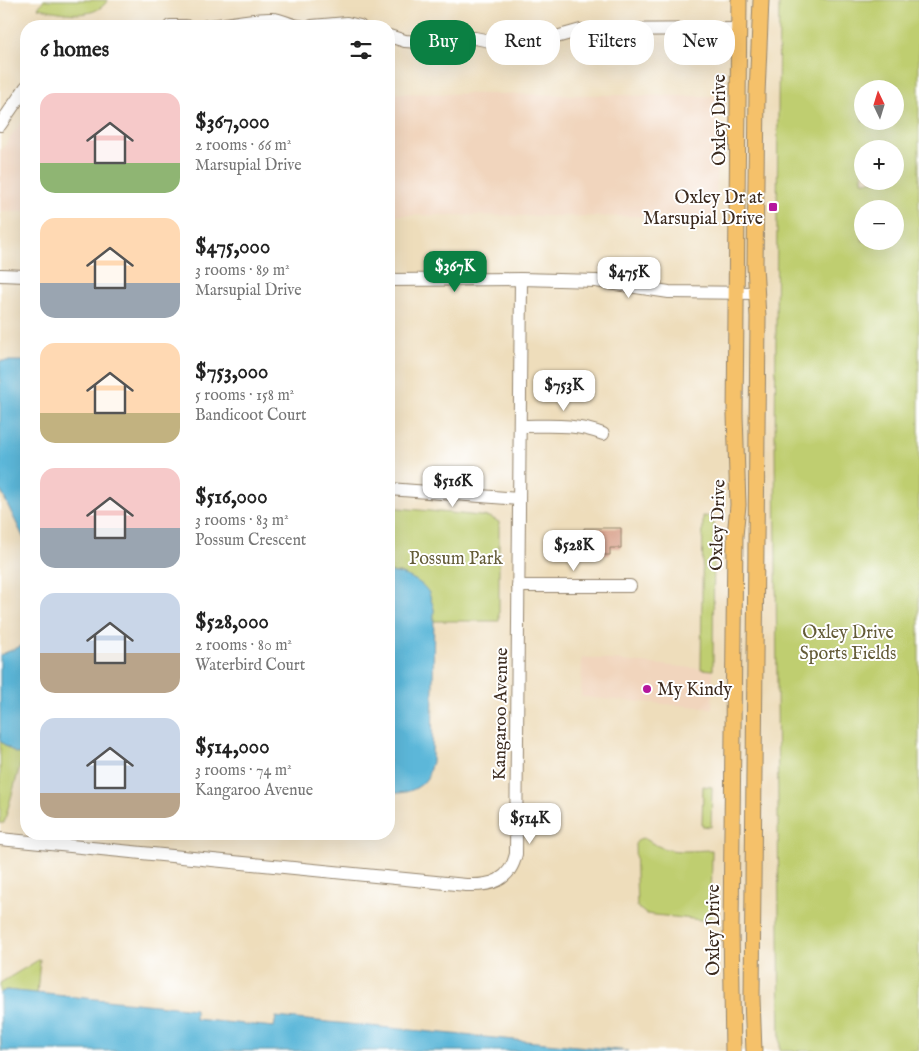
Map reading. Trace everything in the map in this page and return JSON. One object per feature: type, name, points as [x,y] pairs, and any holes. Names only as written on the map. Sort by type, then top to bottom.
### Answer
[{"type":"main road","name":"Oxley Drive","points":[[733,1051],[731,929],[735,536],[738,505],[735,414],[739,0]]},
{"type":"main road","points":[[754,1051],[752,998],[757,293],[755,266],[760,0]]},
{"type":"street","points":[[260,20],[279,20]]},
{"type":"street","points":[[395,38],[411,42],[436,42],[475,38],[524,46],[581,30],[739,29]]},
{"type":"street","points":[[0,125],[20,96]]},
{"type":"street","points":[[0,275],[20,276]]},
{"type":"street","points":[[395,280],[521,279],[596,281],[669,292],[757,293]]},
{"type":"street","name":"Kangaroo Avenue","points":[[0,839],[466,885],[484,885],[496,882],[510,869],[516,854],[521,279]]},
{"type":"street","points":[[520,426],[571,426],[603,434]]},
{"type":"street","points":[[395,489],[519,499]]},
{"type":"street","points":[[518,586],[630,586]]},
{"type":"shaded area","points":[[395,93],[717,96],[716,217],[395,215]]},
{"type":"shaded area","points":[[20,124],[20,212],[0,212],[0,152]]},
{"type":"shaded area","name":"My Kindy","points":[[582,657],[713,670],[712,708],[581,697]]},
{"type":"green space","points":[[44,0],[108,0],[102,7],[94,11],[76,14],[38,8]]},
{"type":"green space","name":"Oxley Drive Sports Fields","points":[[779,0],[919,0],[919,1051],[780,1051],[775,442]]},
{"type":"green space","name":"Possum Park","points":[[395,508],[490,517],[499,522],[499,621],[433,621],[434,609],[417,582],[400,573],[395,573]]},
{"type":"green space","points":[[703,516],[714,517],[713,670],[701,669]]},
{"type":"green space","points":[[0,741],[15,753],[20,754],[20,766],[4,823],[0,823]]},
{"type":"green space","points":[[703,786],[712,787],[711,827],[702,826]]},
{"type":"green space","points":[[643,838],[670,850],[712,850],[711,921],[646,914],[637,907],[635,844],[639,839]]},
{"type":"green space","points":[[40,959],[37,994],[6,990],[0,993],[0,983]]},
{"type":"water","points":[[0,361],[20,361],[20,531],[0,489]]},
{"type":"water","points":[[395,573],[422,584],[429,593],[434,609],[432,762],[427,778],[415,789],[395,793]]},
{"type":"water","points":[[20,647],[20,754],[15,753],[0,741],[0,655]]},
{"type":"water","points":[[6,990],[195,1009],[195,1019],[274,1027],[276,1017],[629,1051],[1,1051],[0,993]]},
{"type":"building","points":[[584,528],[621,528],[621,548],[610,548],[610,555],[595,555],[595,548],[584,548]]},
{"type":"place","name":"Oxley Dr at Marsupial Drive","points":[[773,207]]},
{"type":"place","name":"My Kindy","points":[[647,689]]}]
